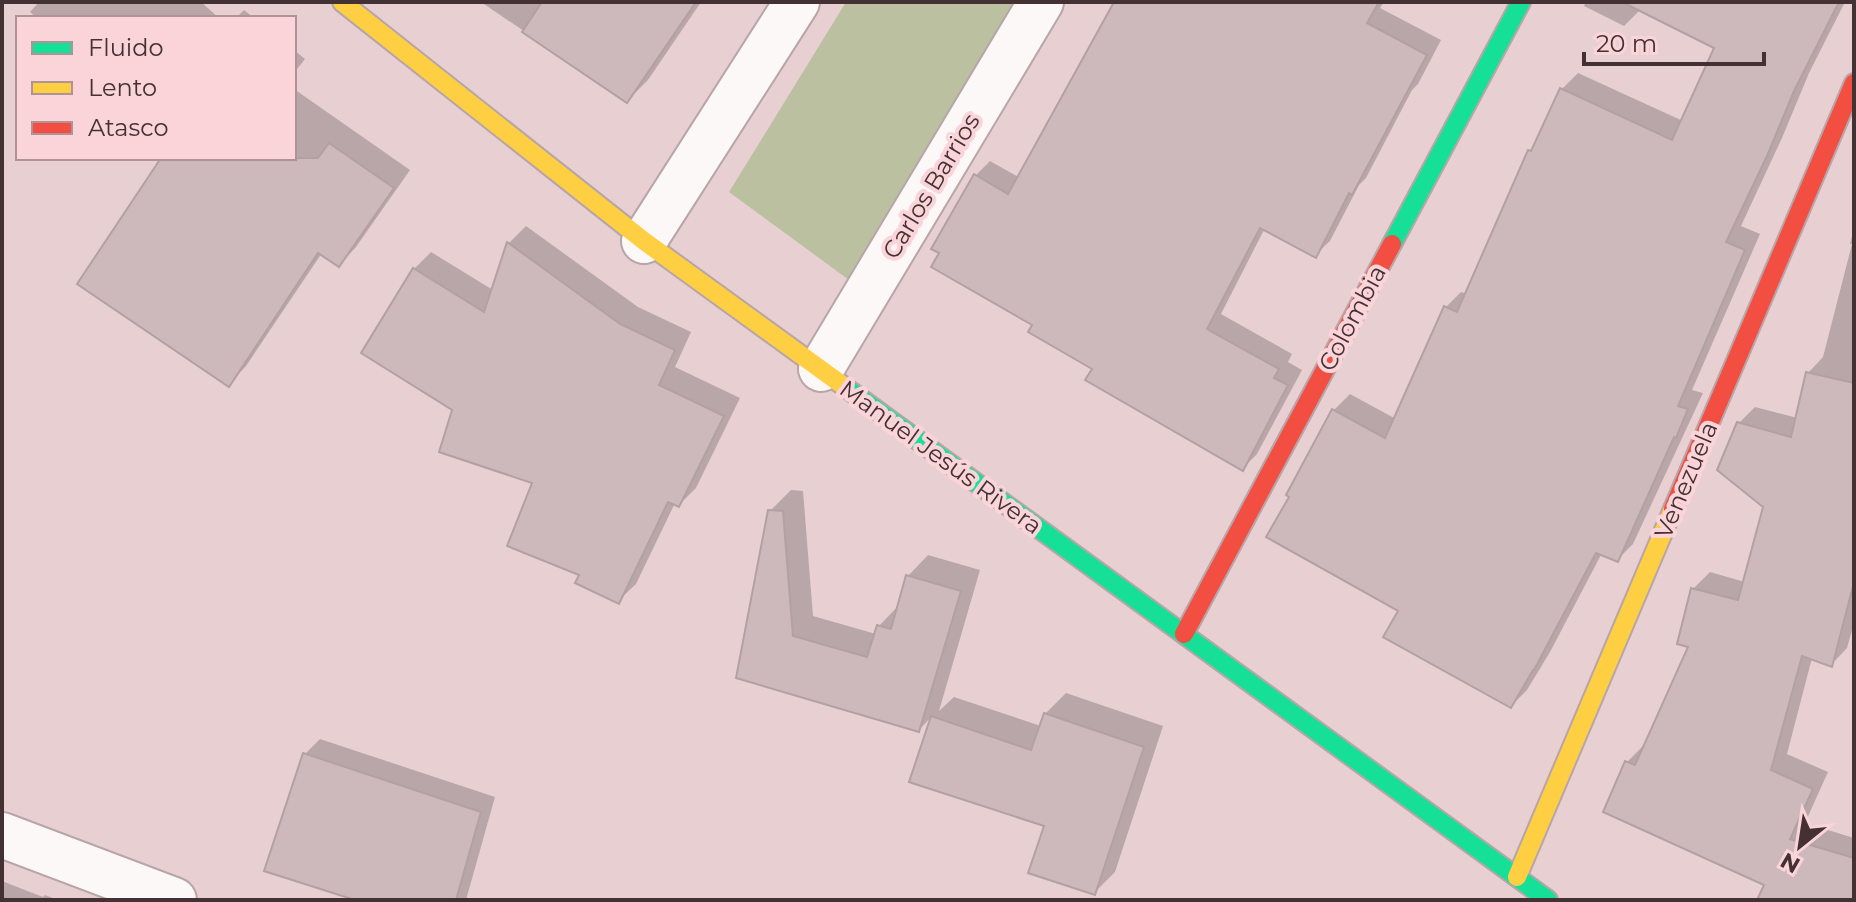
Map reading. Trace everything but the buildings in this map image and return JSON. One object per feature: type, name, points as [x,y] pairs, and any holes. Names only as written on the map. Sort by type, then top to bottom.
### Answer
[{"type":"street","name":"Manuel Jesús Rivera","points":[[342,2],[644,241],[1548,900]]},
{"type":"street","points":[[644,241],[797,2]]},
{"type":"street","name":"Carlos Barrios","points":[[821,369],[1041,2]]},
{"type":"street","name":"Colombia","points":[[1184,634],[1521,2]]},
{"type":"street","name":"Venezuela","points":[[1517,877],[1854,83]]},
{"type":"street","points":[[2,835],[174,900]]},
{"type":"green space","points":[[846,2],[1015,2],[849,280],[729,192]]},
{"type":"traffic: fast","points":[[1392,244],[1521,2]]},
{"type":"traffic: fast","points":[[845,387],[1548,900]]},
{"type":"traffic: slow","points":[[342,2],[644,241],[845,387]]},
{"type":"traffic: slow","points":[[1517,877],[1673,509]]},
{"type":"traffic: jam","points":[[1673,509],[1854,83]]},
{"type":"traffic: jam","points":[[1184,634],[1392,244]]}]
